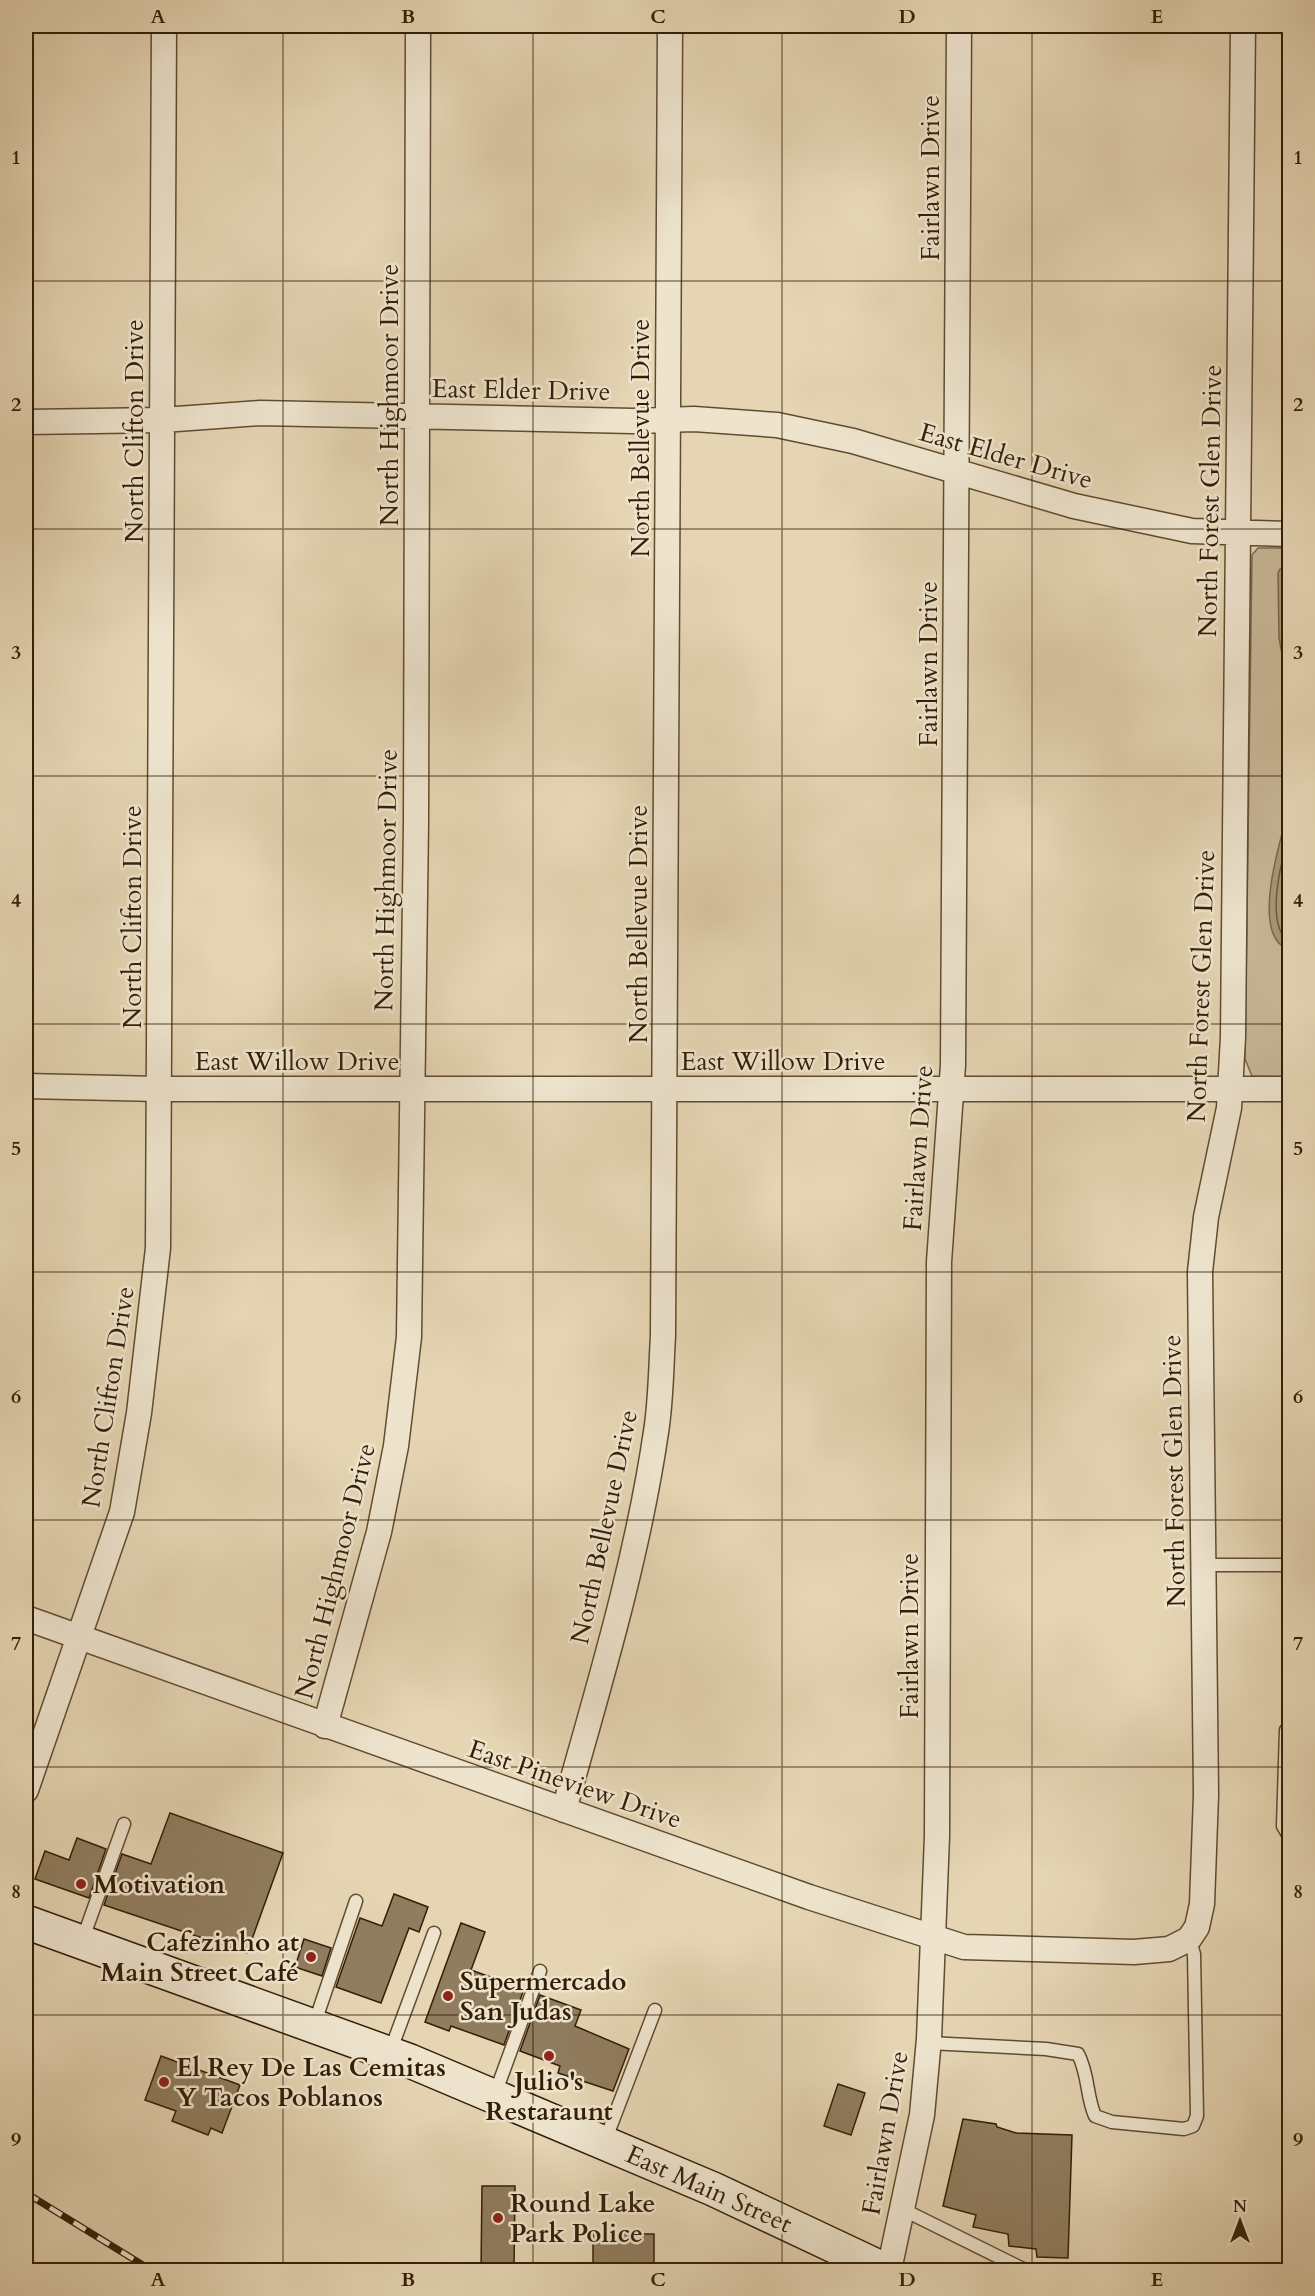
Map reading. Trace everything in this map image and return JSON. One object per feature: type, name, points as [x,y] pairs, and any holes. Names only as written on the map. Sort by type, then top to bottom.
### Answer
[{"type":"main road","name":"East Main Street","points":[[26,1922],[389,2053],[495,2095],[605,2142],[887,2271]]},
{"type":"street","name":"North Clifton Drive","points":[[26,1790],[122,1512],[139,1413],[158,1248],[164,26]]},
{"type":"street","name":"North Highmoor Drive","points":[[325,1726],[379,1532],[396,1446],[409,1337],[418,26]]},
{"type":"street","name":"North Bellevue Drive","points":[[564,1810],[620,1608],[656,1431],[663,1336],[670,26]]},
{"type":"street","name":"Fairlawn Drive","points":[[887,2271],[922,2115],[929,2043],[937,1836],[939,1262],[951,1089],[958,472],[959,26]]},
{"type":"street","name":"North Forest Glen Drive","points":[[1189,1939],[1197,1927],[1203,1904],[1206,1795],[1200,1272],[1206,1217],[1229,1108],[1230,1089],[1239,534],[1243,26]]},
{"type":"street","name":"East Elder Drive","points":[[26,422],[163,420],[260,413],[669,420],[777,425],[853,441],[1074,506],[1192,531],[1290,534]]},
{"type":"street","name":"East Willow Drive","points":[[26,1086],[159,1089],[1290,1089]]},
{"type":"street","name":"East Pineview Drive","points":[[26,1618],[809,1897],[964,1947],[1116,1951],[1169,1949],[1189,1939]]},
{"type":"lane","points":[[1203,1566],[1290,1565]]},
{"type":"lane","points":[[1286,1730],[1283,1826],[1290,1838]]},
{"type":"lane","points":[[81,1942],[124,1824]]},
{"type":"lane","points":[[314,2026],[356,1901]]},
{"type":"lane","points":[[389,2053],[434,1933]]},
{"type":"lane","points":[[929,2043],[1047,2049],[1078,2054],[1087,2071],[1087,2098],[1095,2116],[1112,2122],[1184,2129],[1193,2126],[1197,2116],[1194,1954],[1189,1939]]},
{"type":"lane","points":[[495,2095],[540,1971]]},
{"type":"lane","points":[[605,2142],[655,2010]]},
{"type":"lane","points":[[902,2209],[1025,2271]]},
{"type":"shaded area","points":[[1258,548],[1289,548],[1289,1077],[1252,1076],[1245,1059],[1252,555]]},
{"type":"water","points":[[1280,569],[1289,569],[1289,741],[1288,687],[1279,638],[1278,573]]},
{"type":"water","points":[[1289,808],[1290,950],[1278,942],[1272,930],[1269,914],[1272,876]]},
{"type":"building","points":[[170,1813],[283,1853],[247,1953],[104,1905],[122,1854],[151,1864]]},
{"type":"building","points":[[77,1838],[106,1849],[89,1898],[35,1879],[45,1851],[69,1860]]},
{"type":"building","points":[[394,1894],[428,1907],[419,1932],[409,1928],[381,2003],[336,1987],[360,1918],[382,1926]]},
{"type":"building","points":[[461,1923],[485,1932],[471,1970],[524,1989],[504,2045],[451,2026],[449,2031],[425,2022]]},
{"type":"building","name":"Cafezinho at Main Street Café","points":[[304,1939],[331,1948],[322,1976],[295,1967]]},
{"type":"building","points":[[540,1995],[581,2010],[575,2026],[629,2049],[613,2091],[558,2073],[560,2066],[520,2051]]},
{"type":"building","points":[[161,2056],[240,2085],[222,2133],[211,2128],[208,2135],[172,2121],[176,2111],[145,2100]]},
{"type":"building","points":[[838,2084],[865,2093],[851,2135],[824,2126]]},
{"type":"building","points":[[963,2119],[996,2124],[997,2127],[1016,2133],[1072,2135],[1068,2258],[1037,2257],[1036,2249],[1009,2246],[1008,2234],[973,2227],[976,2215],[943,2206]]},
{"type":"building","points":[[482,2186],[515,2186],[514,2271],[481,2271]]},
{"type":"building","points":[[593,2234],[654,2234],[654,2271],[593,2270]]},
{"type":"railway","points":[[26,2193],[151,2270]]},
{"type":"place","name":"Motivation","points":[[81,1884]]},
{"type":"place","name":"Cafezinho at Main Street Café","points":[[311,1957]]},
{"type":"place","name":"Supermercado San Judas","points":[[448,1996]]},
{"type":"place","name":"Julio's Restaraunt","points":[[549,2056]]},
{"type":"place","name":"El Rey De Las Cemitas Y Tacos Poblanos","points":[[164,2082]]},
{"type":"place","name":"Round Lake Park Police","points":[[498,2218]]}]
